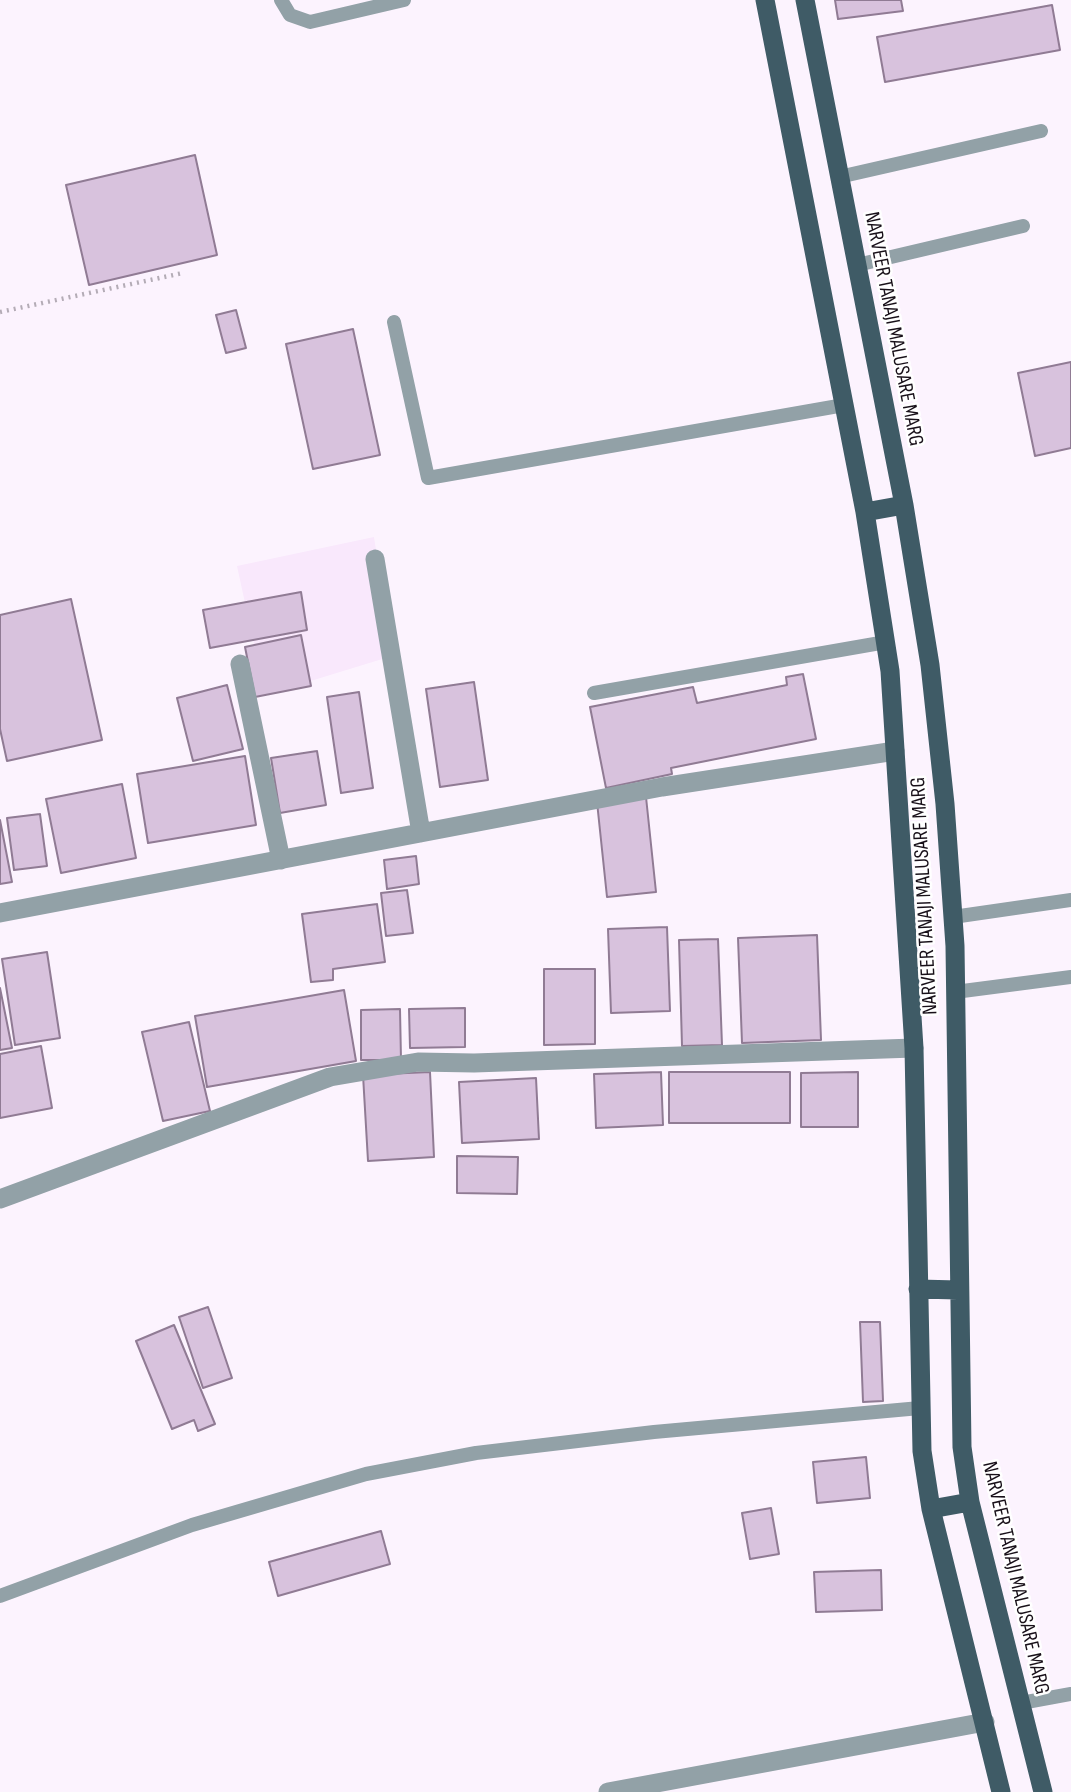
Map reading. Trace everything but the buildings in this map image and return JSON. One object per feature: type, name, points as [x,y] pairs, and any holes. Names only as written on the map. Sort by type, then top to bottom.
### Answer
[{"type":"main road","name":"NARVEER TANAJI MALUSARE MARG","points":[[765,0],[865,512],[886,642],[914,1048],[920,1408],[931,1509],[1002,1792]]},
{"type":"main road","name":"NARVEER TANAJI MALUSARE MARG","points":[[804,0],[904,505],[930,665],[945,804],[953,917],[962,1447],[970,1502],[1043,1792]]},
{"type":"main road","points":[[865,512],[904,505]]},
{"type":"main road","points":[[918,1289],[958,1290]]},
{"type":"main road","points":[[931,1509],[970,1502]]},
{"type":"street","points":[[375,559],[421,833]]},
{"type":"street","points":[[240,664],[281,860]]},
{"type":"street","points":[[0,913],[662,787],[895,751]]},
{"type":"street","points":[[0,1199],[330,1077],[418,1062],[474,1063],[914,1048]]},
{"type":"street","points":[[608,1792],[985,1722]]},
{"type":"lane","points":[[281,0],[290,15],[310,22],[404,0]]},
{"type":"lane","points":[[839,177],[1041,131]]},
{"type":"lane","points":[[857,265],[1023,226]]},
{"type":"lane","points":[[394,322],[428,478],[844,405]]},
{"type":"lane","points":[[594,693],[886,642]]},
{"type":"lane","points":[[953,917],[1071,900]]},
{"type":"lane","points":[[955,992],[1071,977]]},
{"type":"lane","points":[[0,1596],[192,1525],[366,1474],[476,1453],[654,1432],[920,1408]]},
{"type":"lane","points":[[1021,1703],[1071,1694]]},
{"type":"path","points":[[0,312],[183,273]]},
{"type":"shaded area","points":[[374,537],[392,656],[265,695],[237,566]]}]
